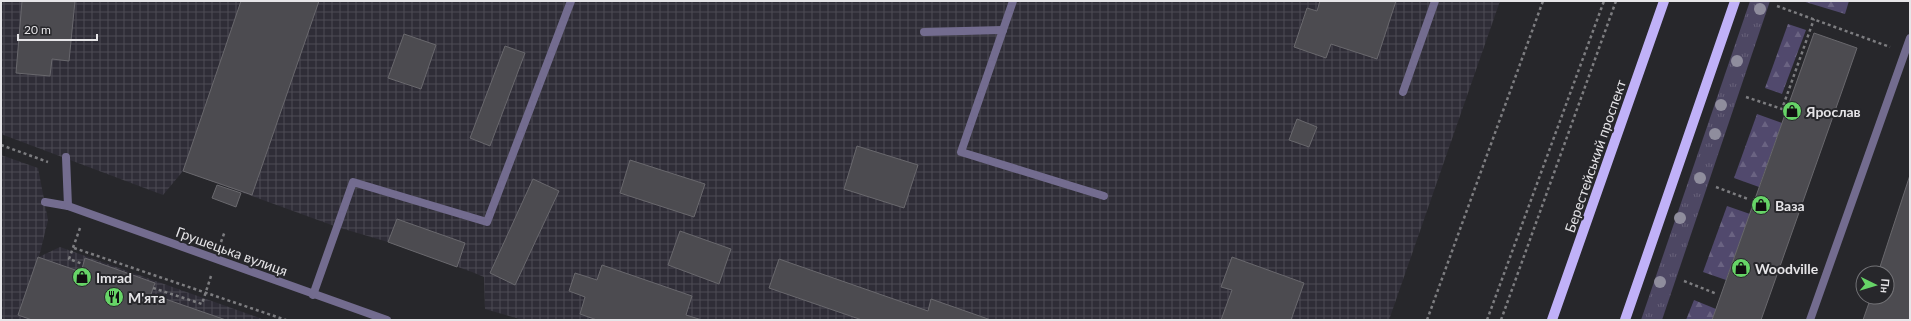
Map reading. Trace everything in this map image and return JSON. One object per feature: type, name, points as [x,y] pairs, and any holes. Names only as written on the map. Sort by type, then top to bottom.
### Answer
[{"type":"main road","name":"Берестейський проспект","points":[[1552,320],[1664,1]]},
{"type":"main road","points":[[1626,320],[1735,1]]},
{"type":"street","points":[[313,294],[353,182],[487,222],[571,1]]},
{"type":"street","points":[[1013,1],[961,152],[1104,196]]},
{"type":"street","points":[[1403,92],[1435,1]]},
{"type":"street","points":[[924,32],[1003,30]]},
{"type":"street","points":[[1810,320],[1910,38]]},
{"type":"street","points":[[66,157],[68,206]]},
{"type":"street","name":"Грушецька вулиця","points":[[45,202],[68,206],[387,320]]},
{"type":"path","points":[[1427,320],[1543,1]]},
{"type":"path","points":[[1487,320],[1604,1]]},
{"type":"path","points":[[1501,320],[1616,1]]},
{"type":"path","points":[[1777,6],[1905,52]]},
{"type":"path","points":[[1746,97],[1782,109],[1814,19]]},
{"type":"path","points":[[1,145],[48,162],[51,168]]},
{"type":"path","points":[[1716,187],[1748,199]]},
{"type":"path","points":[[83,264],[70,259],[86,213]]},
{"type":"path","points":[[74,248],[286,320]]},
{"type":"path","points":[[1684,281],[1717,294]]},
{"type":"path","points":[[153,288],[202,304],[206,292]]},
{"type":"shaded area","points":[[3,1],[1500,1],[1389,320],[523,320],[485,309],[484,277],[388,242],[337,227],[183,171],[163,195],[1,134],[1,7]]},
{"type":"shaded area","points":[[1,155],[38,168],[48,220],[39,257],[60,247],[265,320],[1,320]]},
{"type":"green space","points":[[1750,1],[1770,1],[1662,320],[1641,320]]},
{"type":"green space","points":[[1802,1],[1849,1],[1845,14]]},
{"type":"green space","points":[[1788,24],[1806,30],[1782,94],[1765,88]]},
{"type":"green space","points":[[1757,114],[1782,123],[1759,187],[1734,178]]},
{"type":"green space","points":[[1727,206],[1750,214],[1726,280],[1703,272]]},
{"type":"green space","points":[[1694,300],[1716,309],[1712,320],[1686,320]]},
{"type":"building","points":[[22,1],[75,1],[69,61],[52,59],[50,76],[16,73]]},
{"type":"building","points":[[241,1],[319,1],[252,195],[183,171]]},
{"type":"building","points":[[1320,1],[1396,1],[1377,59],[1331,44],[1326,58],[1294,47],[1307,8],[1317,11]]},
{"type":"building","points":[[1814,33],[1857,48],[1761,320],[1712,320]]},
{"type":"building","points":[[404,34],[436,45],[421,89],[388,78]]},
{"type":"building","points":[[505,46],[525,53],[490,146],[470,138]]},
{"type":"building","points":[[1297,119],[1317,127],[1309,147],[1289,140]]},
{"type":"building","points":[[857,146],[918,165],[904,208],[844,189]]},
{"type":"building","points":[[630,160],[705,184],[694,217],[620,193]]},
{"type":"building","points":[[1910,175],[1910,320],[1863,320],[1868,305],[1895,305],[1895,265],[1881,265]]},
{"type":"building","points":[[533,179],[559,191],[515,285],[490,273]]},
{"type":"building","points":[[217,185],[241,193],[236,207],[212,198]]},
{"type":"building","points":[[397,219],[465,243],[457,267],[388,242]]},
{"type":"building","points":[[680,231],[731,249],[719,284],[668,265]]},
{"type":"building","points":[[38,257],[81,272],[85,258],[155,283],[151,294],[226,320],[32,320],[18,315]]},
{"type":"building","points":[[1232,257],[1304,283],[1291,320],[1221,320],[1232,290],[1221,287]]},
{"type":"building","points":[[779,259],[928,311],[931,299],[991,320],[862,320],[769,288]]},
{"type":"building","points":[[602,265],[692,296],[686,315],[702,320],[597,320],[580,314],[585,297],[569,291],[575,273],[597,280]]},
{"type":"place","name":"Ярослав","points":[[1792,111]]},
{"type":"place","name":"Ваза","points":[[1761,205]]},
{"type":"place","name":"Woodville","points":[[1741,268]]},
{"type":"place","name":"Imrad","points":[[82,277]]},
{"type":"place","name":"М'ята","points":[[114,297]]}]
